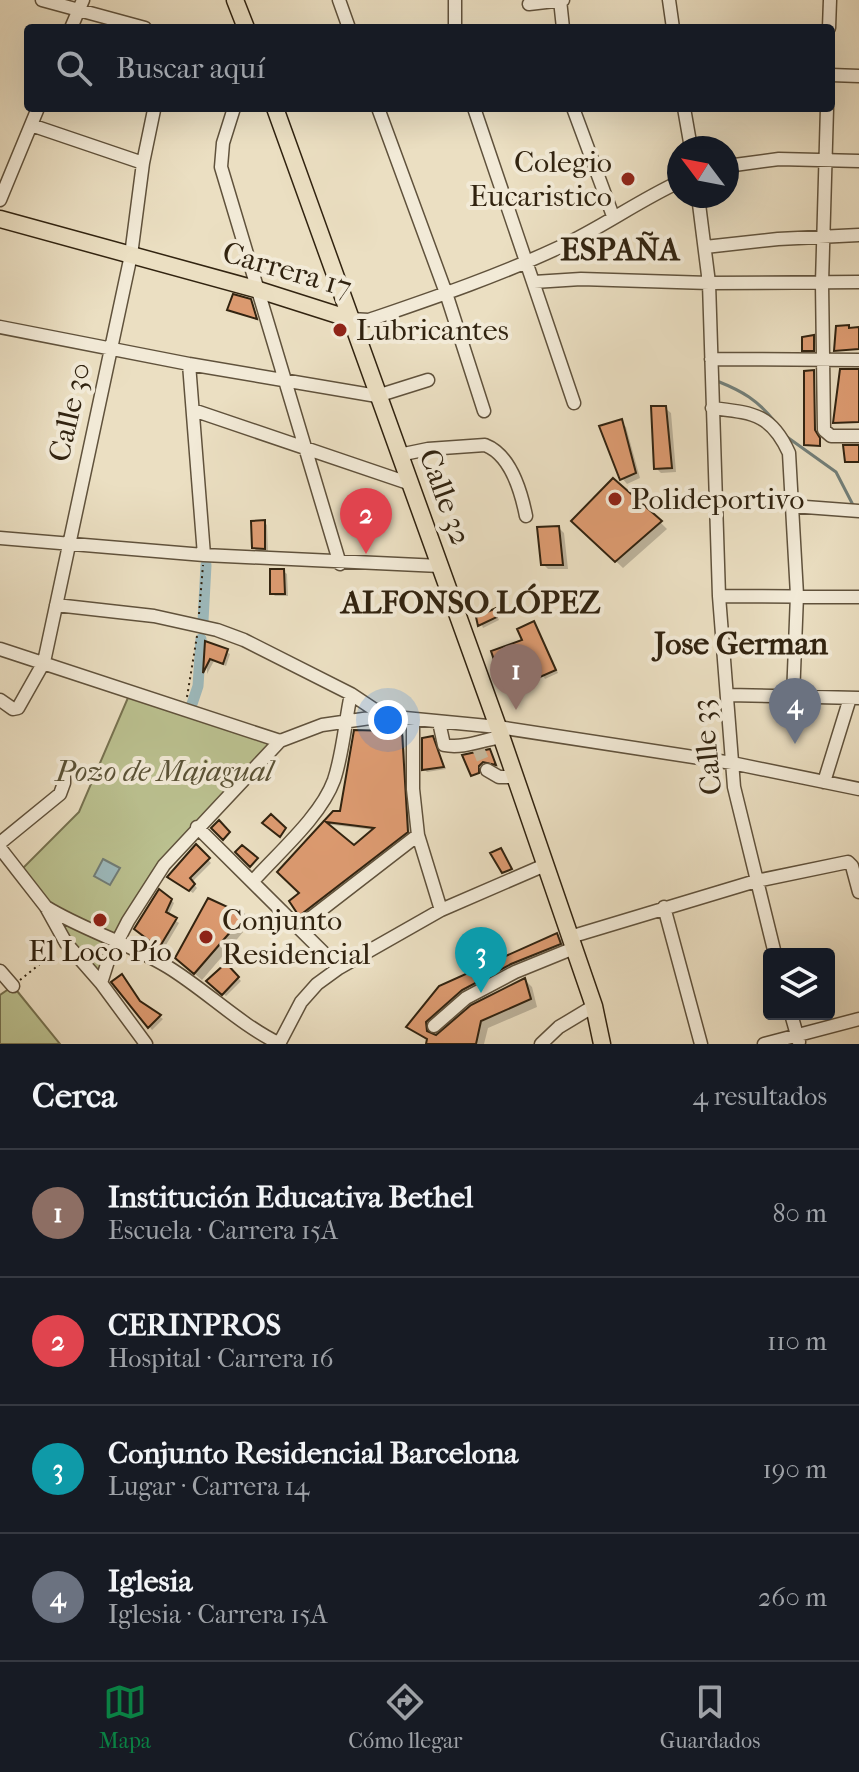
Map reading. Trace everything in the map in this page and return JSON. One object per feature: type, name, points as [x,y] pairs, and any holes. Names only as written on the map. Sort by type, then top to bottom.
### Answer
[{"type":"main road","points":[[235,0],[244,24]]},
{"type":"main road","name":"Calle 32","points":[[276,112],[500,732],[594,1006],[602,1044]]},
{"type":"main road","name":"Carrera 17","points":[[0,219],[259,290],[350,319]]},
{"type":"street","points":[[42,0],[81,4],[134,24]]},
{"type":"street","points":[[339,0],[348,24]]},
{"type":"street","points":[[455,0],[455,24]]},
{"type":"street","points":[[529,4],[561,0],[563,24]]},
{"type":"street","points":[[669,0],[672,24]]},
{"type":"street","points":[[829,24],[830,0]]},
{"type":"street","points":[[73,24],[81,4]]},
{"type":"street","points":[[835,75],[859,76]]},
{"type":"street","points":[[0,200],[36,112]]},
{"type":"street","name":"Calle 30","points":[[4,704],[13,709],[22,703],[44,662],[131,255],[143,163],[154,112]]},
{"type":"street","points":[[233,112],[223,143],[221,167],[340,564]]},
{"type":"street","points":[[379,112],[446,293],[484,411]]},
{"type":"street","points":[[475,112],[574,403]]},
{"type":"street","points":[[574,112],[613,216]]},
{"type":"street","points":[[685,112],[689,136]]},
{"type":"street","points":[[827,112],[822,283],[824,430],[827,434],[859,436]]},
{"type":"street","points":[[31,125],[68,135],[143,163]]},
{"type":"street","points":[[739,164],[779,159],[859,161]]},
{"type":"street","name":"Carrera 17","points":[[350,319],[369,320],[560,247],[667,188]]},
{"type":"street","name":"Calle 33","points":[[700,208],[709,283],[719,596],[734,787],[773,948]]},
{"type":"street","points":[[705,247],[859,235]]},
{"type":"street","points":[[534,282],[581,279],[709,283],[859,282]]},
{"type":"street","points":[[0,327],[377,396],[428,380]]},
{"type":"street","points":[[711,359],[859,360]]},
{"type":"street","points":[[189,364],[204,555]]},
{"type":"street","points":[[712,408],[746,412],[766,419],[781,436],[789,453],[797,595],[793,697]]},
{"type":"street","points":[[193,410],[411,484]]},
{"type":"street","points":[[399,455],[428,449],[485,445],[499,454],[521,489],[526,516]]},
{"type":"street","points":[[792,506],[859,511]]},
{"type":"street","points":[[0,538],[340,564],[440,566]]},
{"type":"street","points":[[719,596],[859,597]]},
{"type":"street","points":[[56,605],[154,616],[217,630],[254,645],[351,694],[384,716]]},
{"type":"street","points":[[0,649],[280,741]]},
{"type":"street","points":[[253,881],[328,793],[334,778],[351,694]]},
{"type":"street","points":[[728,695],[854,698],[824,782]]},
{"type":"street","points":[[101,983],[105,966],[145,891],[197,827],[280,741],[299,732],[346,720],[384,716],[476,726],[500,732],[732,763],[859,789]]},
{"type":"street","points":[[413,719],[413,789],[418,835],[441,910]]},
{"type":"street","points":[[439,722],[444,745],[458,748],[478,744],[500,732]]},
{"type":"street","points":[[476,726],[478,744]]},
{"type":"street","points":[[487,770],[499,777],[515,777]]},
{"type":"street","points":[[64,774],[60,794],[0,845],[46,907],[66,943],[101,983],[146,1044]]},
{"type":"street","points":[[197,827],[339,968]]},
{"type":"street","points":[[299,927],[418,835]]},
{"type":"street","points":[[434,1026],[466,998],[572,942],[664,907],[756,881],[848,862],[859,892]]},
{"type":"street","points":[[46,907],[85,929],[169,967],[257,1032],[280,1044],[301,1002],[317,984],[339,968],[441,910],[545,865]]},
{"type":"street","points":[[664,907],[701,1044]]},
{"type":"street","points":[[66,943],[72,935],[85,929]]},
{"type":"street","points":[[0,971],[13,986]]},
{"type":"street","points":[[541,1044],[559,1027],[594,1006]]},
{"type":"street","points":[[764,1044],[798,1040],[859,1019]]},
{"type":"street","points":[[793,1020],[798,1040]]},
{"type":"path","points":[[13,986],[66,943]]},
{"type":"green space","name":"Pozo de Majagual","points":[[130,693],[283,743],[164,865],[101,983],[19,872],[79,812]]},
{"type":"green space","points":[[13,986],[60,1044],[0,1044],[0,995]]},
{"type":"water","points":[[103,859],[120,868],[110,885],[94,876]]},
{"type":"building","points":[[233,294],[251,299],[257,319],[227,310]]},
{"type":"building","points":[[849,325],[849,328],[859,327],[859,349],[834,351],[836,326]]},
{"type":"building","points":[[814,335],[814,351],[802,351],[802,337]]},
{"type":"building","points":[[840,369],[859,369],[859,422],[833,423]]},
{"type":"building","points":[[814,370],[815,430],[820,446],[804,445],[804,371]]},
{"type":"building","points":[[651,406],[666,406],[672,468],[654,469]]},
{"type":"building","points":[[622,419],[636,473],[620,480],[599,426]]},
{"type":"building","points":[[843,445],[859,445],[859,462],[845,462]]},
{"type":"building","name":"Polideportivo","points":[[613,478],[662,521],[615,562],[571,521]]},
{"type":"building","points":[[265,520],[265,549],[252,548],[251,521]]},
{"type":"building","points":[[559,526],[563,565],[541,565],[537,527]]},
{"type":"building","points":[[270,569],[284,569],[285,594],[270,594]]},
{"type":"building","points":[[496,608],[497,617],[478,626],[476,617]]},
{"type":"building","points":[[534,621],[556,670],[540,677],[526,649],[494,660],[491,651],[522,640],[517,629]]},
{"type":"building","points":[[205,641],[228,649],[223,664],[210,659],[203,673]]},
{"type":"building","points":[[389,728],[402,731],[408,832],[299,916],[289,901],[299,893],[277,872],[333,811],[340,811],[354,730],[389,731]],"holes":[[[326,822],[374,828],[354,845]]]},
{"type":"building","points":[[433,736],[444,767],[422,770],[422,738]]},
{"type":"building","points":[[490,749],[496,765],[483,762],[479,773],[471,776],[462,755]]},
{"type":"building","points":[[271,814],[286,828],[280,837],[262,823]]},
{"type":"building","points":[[219,820],[230,832],[223,840],[211,828]]},
{"type":"building","points":[[196,844],[210,858],[190,878],[195,884],[189,891],[167,877]]},
{"type":"building","points":[[242,845],[258,858],[250,867],[235,852]]},
{"type":"building","points":[[501,848],[512,869],[502,873],[490,853]]},
{"type":"building","points":[[159,889],[172,899],[166,912],[177,918],[159,948],[134,929]]},
{"type":"building","name":"Conjunto Residencial","points":[[208,898],[245,915],[194,974],[175,958]]},
{"type":"building","points":[[557,933],[561,944],[511,964],[462,990],[426,1022],[427,1031],[436,1035],[471,1005],[525,978],[531,999],[481,1021],[476,1044],[426,1044],[427,1039],[406,1027],[439,986]]},
{"type":"building","points":[[226,963],[239,977],[222,995],[206,981]]},
{"type":"building","points":[[122,974],[140,1001],[161,1015],[148,1028],[111,982]]},
{"type":"waterway","points":[[717,381],[749,397],[775,422]]},
{"type":"waterway","points":[[787,437],[836,472],[856,506]]},
{"type":"waterway","points":[[203,621],[206,565]]},
{"type":"waterway","points":[[191,707],[198,686],[201,639]]},
{"type":"tunnel","points":[[478,748],[487,770]]},
{"type":"place","name":"Colegio Eucaristico","points":[[628,179]]},
{"type":"place","name":"Lubricantes","points":[[340,330]]},
{"type":"place","name":"Polideportivo","points":[[615,499]]},
{"type":"place","name":"CERINPROS","points":[[366,554]]},
{"type":"place","name":"Institución Educativa Bethel","points":[[516,710]]},
{"type":"place","name":"Iglesia","points":[[795,744]]},
{"type":"place","name":"El Loco Pío","points":[[100,920]]},
{"type":"place","name":"Conjunto Residencial","points":[[206,937]]},
{"type":"place","name":"Conjunto Residencial Barcelona","points":[[481,993]]},
{"type":"district","name":"ESPAÑA","points":[[620,249]]},
{"type":"district","name":"ALFONSO LÓPEZ","points":[[471,602]]},
{"type":"district","name":"Jose German","points":[[741,643]]}]
